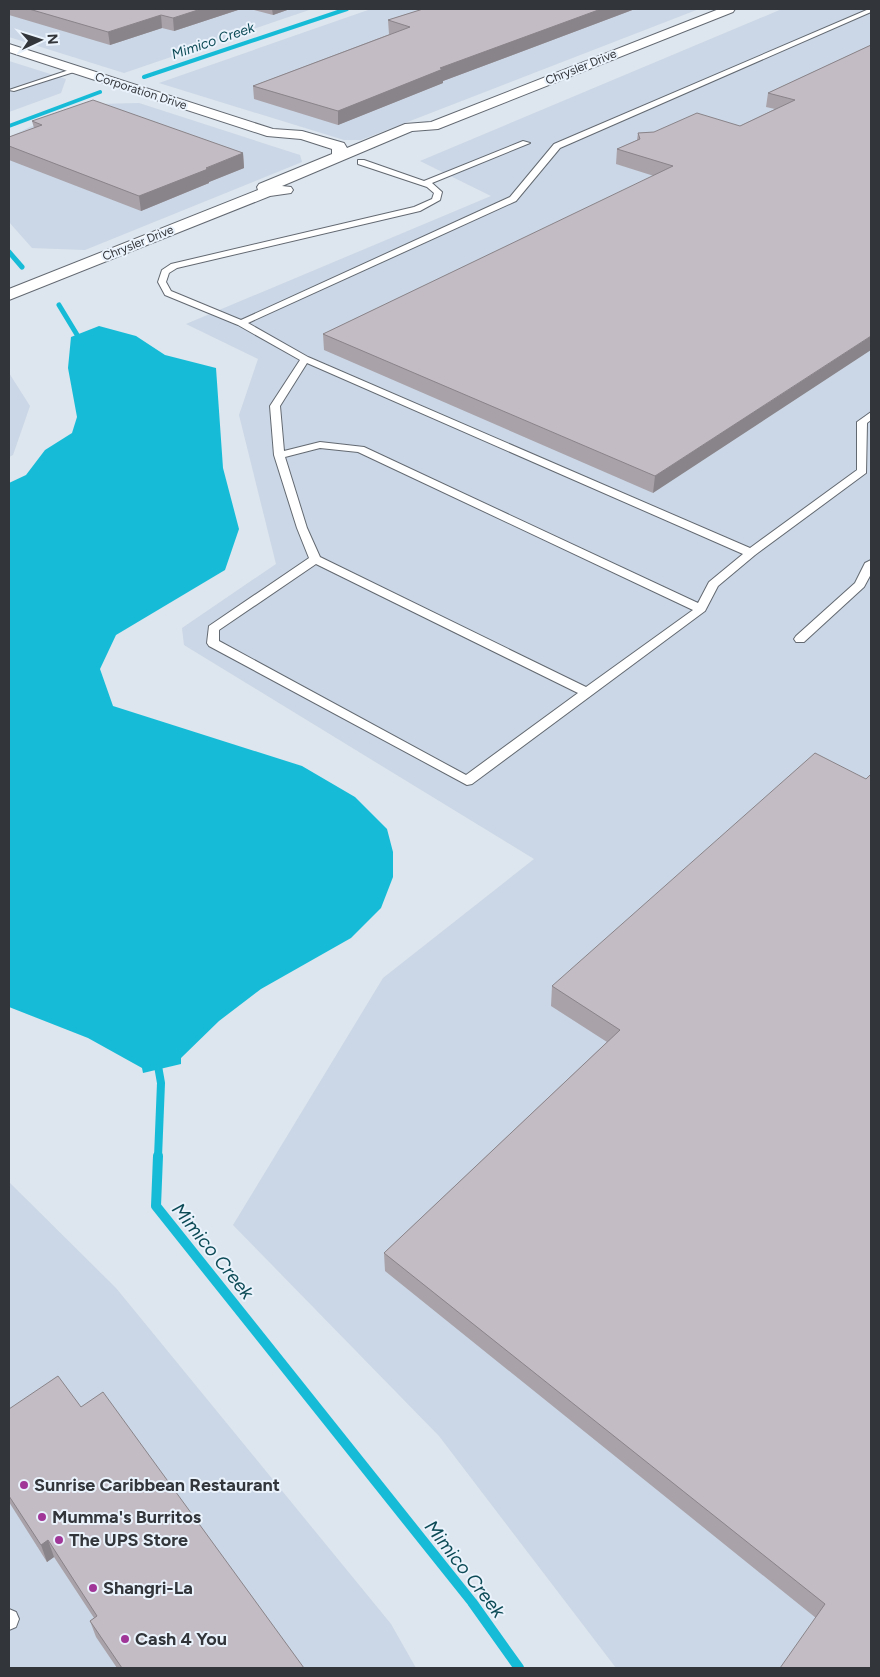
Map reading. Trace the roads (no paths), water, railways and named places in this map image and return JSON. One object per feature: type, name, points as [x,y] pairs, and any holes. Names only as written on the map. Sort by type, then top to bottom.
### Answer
[{"type":"street","name":"Chrysler Drive","points":[[267,192],[265,187],[340,154],[410,127],[433,126],[729,9]]},
{"type":"street","name":"Corporation Drive","points":[[9,48],[272,133],[282,144],[318,154],[340,154],[361,162]]},
{"type":"street","name":"Chrysler Drive","points":[[415,141],[432,134],[433,126]]},
{"type":"street","name":"Chrysler Drive","points":[[9,295],[267,192],[298,188],[390,151]]},
{"type":"lane","points":[[241,323],[513,199],[557,146],[871,10]]},
{"type":"lane","points":[[11,89],[75,70]]},
{"type":"lane","points":[[425,183],[526,143]]},
{"type":"lane","points":[[361,162],[425,183],[438,192],[436,200],[426,206],[174,266],[164,272],[162,282],[168,292],[241,323],[305,359],[751,553]]},
{"type":"lane","points":[[305,359],[275,406],[279,455],[302,528],[315,558],[588,693]]},
{"type":"lane","points":[[315,558],[213,629],[213,643],[467,781],[701,609],[713,584],[751,553],[862,471],[862,422],[871,415]]},
{"type":"lane","points":[[279,455],[320,445],[360,449],[701,609]]},
{"type":"lane","points":[[800,639],[860,585],[871,563]]},
{"type":"water","points":[[99,326],[136,336],[165,355],[216,368],[223,468],[239,529],[225,570],[116,635],[100,669],[113,706],[302,766],[355,797],[387,829],[393,852],[393,877],[381,908],[351,938],[261,989],[219,1021],[181,1058],[181,1064],[143,1073],[142,1068],[88,1038],[9,1007],[9,483],[26,475],[45,450],[72,433],[77,417],[68,368],[71,337]]},
{"type":"waterway","name":"Mimico Creek","points":[[144,77],[347,9]]},
{"type":"waterway","name":"Mimico Creek","points":[[9,126],[100,92]]},
{"type":"waterway","name":"Mimico Creek","points":[[9,252],[22,267]]},
{"type":"waterway","name":"Mimico Creek","points":[[59,305],[82,343]]},
{"type":"waterway","name":"Mimico Creek","points":[[157,1060],[161,1083],[158,1157]]},
{"type":"waterway","name":"Mimico Creek","points":[[158,1156],[156,1206],[472,1602],[519,1668]]},
{"type":"place","name":"Sunrise Caribbean Restaurant","points":[[24,1485]]},
{"type":"place","name":"Mumma's Burritos","points":[[42,1517]]},
{"type":"place","name":"The UPS Store","points":[[59,1540]]},
{"type":"place","name":"Shangri-La","points":[[93,1588]]},
{"type":"place","name":"Cash 4 You","points":[[125,1639]]}]
